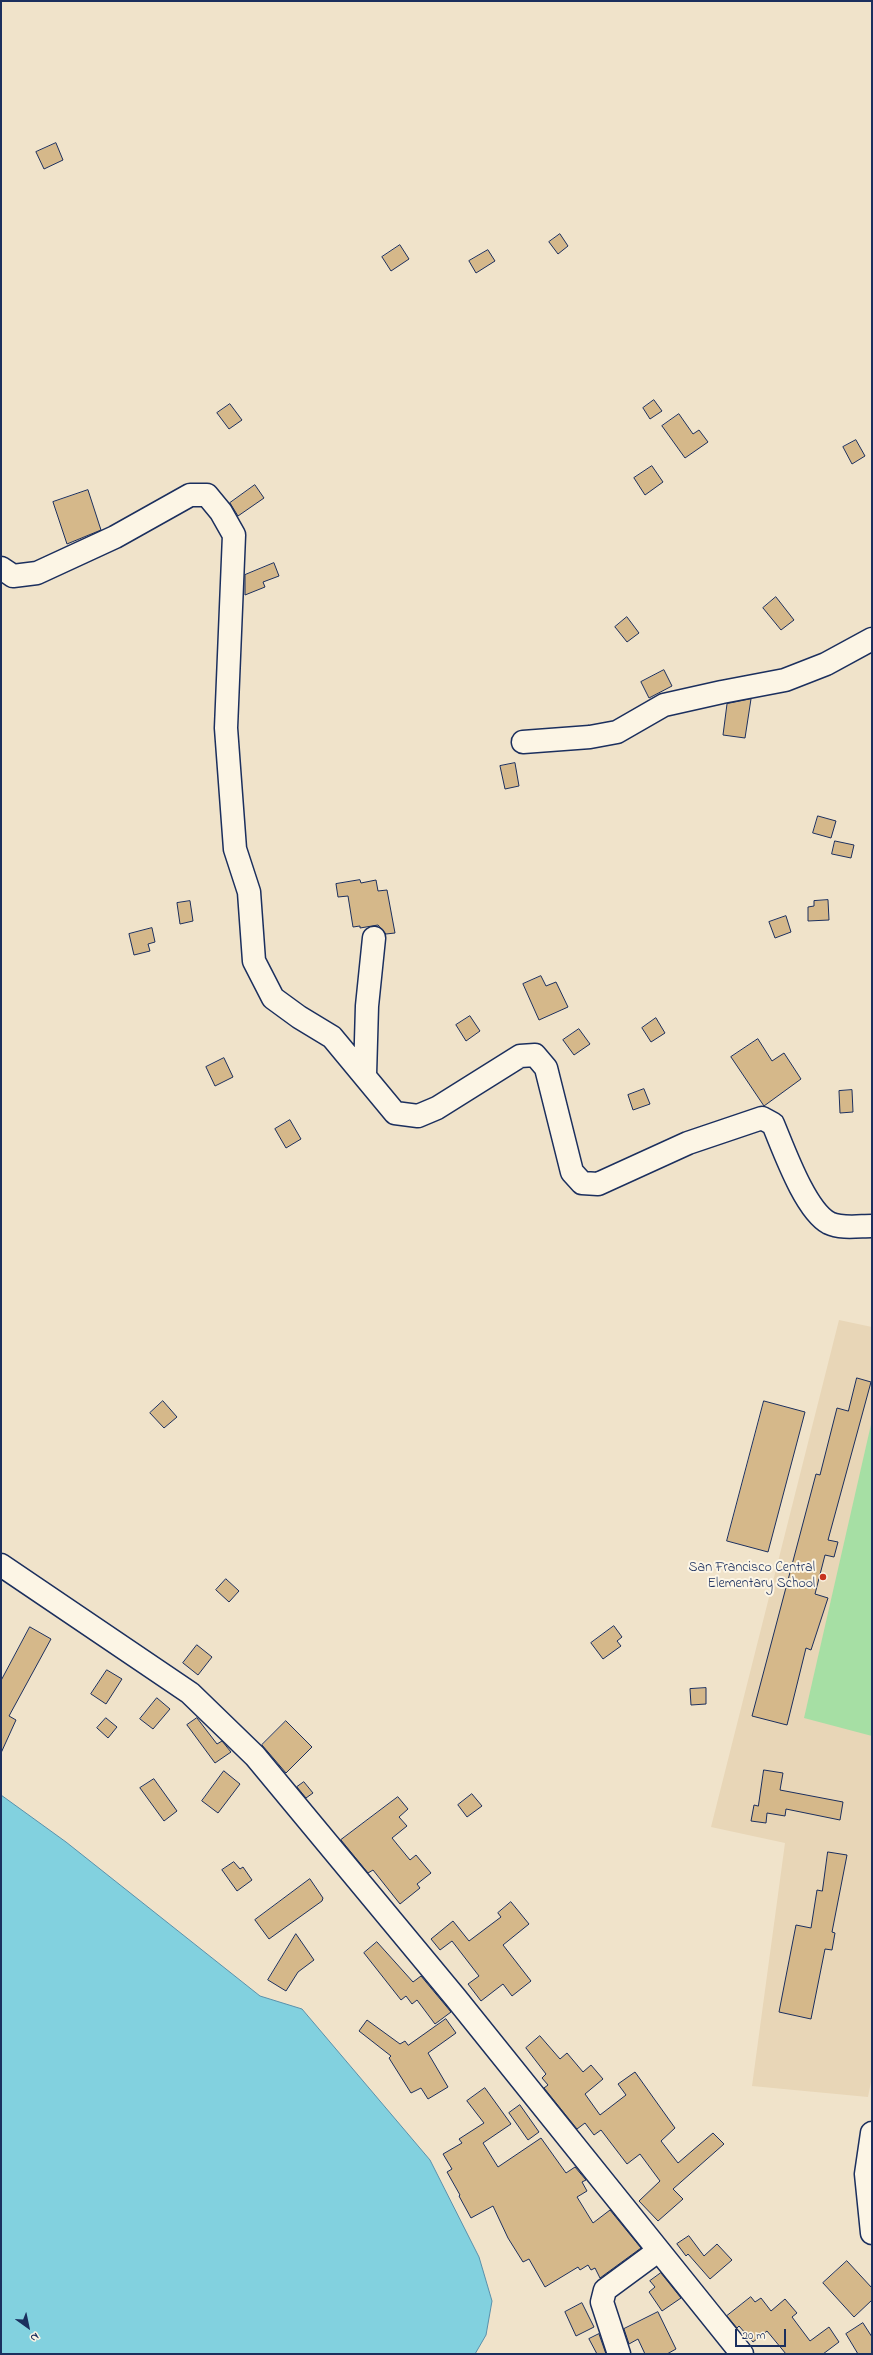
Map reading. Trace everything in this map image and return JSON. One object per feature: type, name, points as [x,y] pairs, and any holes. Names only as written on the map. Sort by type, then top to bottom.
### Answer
[{"type":"street","points":[[1,568],[13,576],[38,573],[116,537],[190,495],[207,495],[221,512],[234,536],[226,728],[234,849],[249,892],[254,961],[273,998],[299,1017],[332,1037],[365,1075],[394,1112],[418,1116],[437,1108],[520,1056],[535,1055],[546,1068],[572,1172],[582,1183],[598,1184],[688,1143],[762,1118],[773,1124],[808,1203],[829,1223],[848,1227],[872,1226]]},
{"type":"street","points":[[524,742],[590,737],[617,732],[664,705],[785,680],[826,664],[872,639]]},
{"type":"street","points":[[365,1075],[367,1006],[374,938]]},
{"type":"street","points":[[1,1565],[190,1693],[255,1756],[456,1997],[742,2354]]},
{"type":"street","points":[[872,2133],[866,2174],[872,2233]]},
{"type":"street","points":[[619,2354],[602,2302],[602,2296],[605,2290],[658,2251]]},
{"type":"shaded area","name":"San Francisco Central Elementary School","points":[[839,1320],[872,1327],[872,2077],[868,2097],[752,2086],[785,1843],[711,1827]]},
{"type":"green space","points":[[872,1420],[872,1736],[804,1718]]},
{"type":"water","points":[[1,1795],[66,1842],[260,1996],[302,2009],[430,2160],[479,2257],[492,2301],[486,2335],[475,2354],[1,2354]]},
{"type":"building","points":[[56,143],[63,160],[44,169],[36,152]]},
{"type":"building","points":[[560,234],[568,246],[558,254],[549,242]]},
{"type":"building","points":[[400,245],[409,259],[391,271],[382,257]]},
{"type":"building","points":[[488,250],[495,261],[476,273],[469,261]]},
{"type":"building","points":[[654,400],[662,411],[650,419],[643,408]]},
{"type":"building","points":[[230,404],[242,420],[229,429],[217,413]]},
{"type":"building","points":[[679,414],[693,434],[699,430],[708,442],[685,458],[662,426]]},
{"type":"building","points":[[856,440],[865,456],[852,464],[843,447]]},
{"type":"building","points":[[652,466],[663,482],[645,495],[634,478]]},
{"type":"building","points":[[255,485],[264,498],[238,516],[230,503]]},
{"type":"building","points":[[88,490],[101,530],[67,544],[53,502]]},
{"type":"building","points":[[274,563],[279,576],[263,582],[265,587],[245,595],[245,575]]},
{"type":"building","points":[[776,597],[794,620],[781,630],[763,608]]},
{"type":"building","points":[[627,617],[639,633],[627,642],[615,627]]},
{"type":"building","points":[[664,670],[672,686],[649,698],[641,682]]},
{"type":"building","points":[[751,699],[745,738],[723,735],[727,704]]},
{"type":"building","points":[[515,763],[519,786],[505,789],[500,766]]},
{"type":"building","points":[[818,816],[836,821],[831,838],[813,833]]},
{"type":"building","points":[[835,841],[854,845],[851,858],[832,854]]},
{"type":"building","points":[[360,880],[361,883],[376,880],[378,891],[387,890],[395,933],[386,934],[378,925],[360,928],[360,926],[353,927],[348,896],[338,897],[336,884]]},
{"type":"building","points":[[828,900],[829,920],[808,921],[808,907],[814,906],[814,901]]},
{"type":"building","points":[[190,901],[193,921],[180,924],[177,903]]},
{"type":"building","points":[[786,916],[791,932],[775,938],[769,922]]},
{"type":"building","points":[[152,928],[155,942],[148,944],[150,951],[134,955],[129,934]]},
{"type":"building","points":[[541,976],[546,986],[556,982],[568,1007],[539,1020],[523,984]]},
{"type":"building","points":[[470,1016],[480,1031],[466,1041],[456,1025]]},
{"type":"building","points":[[656,1018],[665,1033],[651,1042],[642,1028]]},
{"type":"building","points":[[579,1029],[590,1044],[574,1055],[563,1040]]},
{"type":"building","points":[[758,1039],[772,1061],[784,1053],[801,1079],[764,1106],[731,1057]]},
{"type":"building","points":[[224,1058],[233,1077],[215,1086],[206,1067]]},
{"type":"building","points":[[644,1089],[650,1104],[633,1110],[628,1095]]},
{"type":"building","points":[[852,1090],[853,1112],[840,1113],[839,1091]]},
{"type":"building","points":[[290,1120],[301,1139],[286,1148],[275,1129]]},
{"type":"building","points":[[857,1378],[871,1382],[828,1540],[838,1542],[834,1557],[825,1555],[815,1594],[828,1598],[811,1650],[806,1648],[787,1725],[752,1716],[816,1474],[820,1475],[837,1408],[848,1411]]},
{"type":"building","points":[[163,1401],[177,1417],[164,1428],[150,1413]]},
{"type":"building","points":[[764,1401],[805,1412],[768,1552],[727,1541]]},
{"type":"building","points":[[226,1579],[239,1591],[229,1602],[216,1590]]},
{"type":"building","points":[[614,1626],[622,1637],[617,1641],[621,1646],[603,1659],[591,1643]]},
{"type":"building","points":[[30,1627],[51,1639],[9,1716],[16,1720],[1,1753],[1,1681]]},
{"type":"building","points":[[197,1645],[212,1657],[198,1675],[183,1663]]},
{"type":"building","points":[[107,1670],[122,1679],[106,1704],[91,1694]]},
{"type":"building","points":[[706,1688],[706,1704],[691,1705],[690,1689]]},
{"type":"building","points":[[157,1698],[170,1709],[153,1729],[140,1719]]},
{"type":"building","points":[[106,1718],[117,1727],[108,1738],[97,1728]]},
{"type":"building","points":[[197,1718],[217,1744],[222,1741],[231,1752],[215,1763],[187,1725]]},
{"type":"building","points":[[286,1721],[312,1747],[286,1773],[262,1745]]},
{"type":"building","points":[[764,1770],[783,1773],[780,1790],[843,1802],[840,1820],[786,1809],[785,1816],[767,1813],[766,1823],[751,1821],[754,1805],[758,1806]]},
{"type":"building","points":[[224,1771],[240,1784],[218,1813],[202,1801]]},
{"type":"building","points":[[154,1779],[177,1811],[164,1821],[140,1788]]},
{"type":"building","points":[[304,1782],[313,1793],[306,1798],[297,1787]]},
{"type":"building","points":[[472,1794],[482,1806],[467,1817],[458,1805]]},
{"type":"building","points":[[398,1797],[408,1809],[399,1817],[407,1826],[392,1838],[410,1860],[416,1855],[431,1873],[417,1884],[420,1888],[400,1904],[373,1870],[368,1873],[341,1840]]},
{"type":"building","points":[[828,1852],[847,1855],[832,1932],[835,1933],[832,1950],[825,1949],[811,2019],[779,2012],[796,1925],[811,1928],[817,1890],[822,1891]]},
{"type":"building","points":[[234,1862],[240,1869],[243,1867],[252,1880],[237,1891],[222,1870]]},
{"type":"building","points":[[310,1879],[323,1898],[322,1901],[269,1939],[255,1920]]},
{"type":"building","points":[[511,1902],[529,1924],[503,1945],[531,1981],[512,1996],[503,1984],[481,2001],[468,1984],[479,1976],[452,1941],[440,1950],[431,1939],[453,1921],[469,1941],[501,1917],[498,1913]]},
{"type":"building","points":[[296,1934],[314,1960],[298,1972],[286,1991],[268,1980]]},
{"type":"building","points":[[377,1942],[413,1982],[421,1976],[451,2012],[435,2024],[417,2000],[412,2004],[406,1996],[401,2000],[364,1953]]},
{"type":"building","points":[[446,2019],[456,2033],[428,2053],[448,2087],[428,2099],[421,2088],[411,2093],[389,2058],[391,2056],[359,2031],[367,2020],[400,2044],[405,2041],[408,2045]]},
{"type":"building","points":[[540,2036],[560,2059],[567,2053],[583,2072],[591,2065],[603,2079],[585,2094],[600,2115],[626,2095],[618,2084],[635,2072],[675,2128],[661,2141],[678,2163],[713,2133],[724,2144],[673,2189],[683,2199],[658,2221],[639,2201],[660,2181],[640,2154],[627,2164],[601,2130],[594,2135],[585,2123],[577,2129],[544,2088],[548,2085],[542,2078],[546,2074],[526,2048]]},
{"type":"building","points":[[485,2088],[511,2124],[483,2143],[498,2167],[541,2138],[566,2173],[575,2167],[586,2180],[582,2182],[587,2191],[577,2197],[593,2223],[610,2210],[641,2248],[600,2278],[595,2268],[591,2270],[588,2265],[580,2270],[578,2267],[545,2287],[529,2259],[523,2262],[508,2238],[493,2206],[471,2218],[447,2172],[452,2169],[443,2154],[462,2143],[459,2139],[484,2123],[467,2101]]},
{"type":"building","points":[[520,2105],[539,2132],[528,2140],[509,2113]]},
{"type":"building","points":[[689,2236],[704,2256],[717,2244],[732,2260],[710,2279],[688,2254],[686,2256],[677,2244]]},
{"type":"building","points":[[847,2261],[872,2288],[872,2300],[854,2317],[823,2283]]},
{"type":"building","points":[[661,2273],[681,2298],[662,2311],[649,2292],[655,2287],[650,2281]]},
{"type":"building","points":[[751,2297],[755,2302],[761,2298],[771,2311],[785,2299],[797,2313],[792,2317],[810,2341],[829,2327],[839,2342],[823,2354],[786,2354],[767,2331],[753,2342],[739,2326],[737,2328],[727,2316]]},
{"type":"building","points":[[582,2303],[594,2327],[576,2336],[565,2312]]},
{"type":"building","points":[[658,2312],[676,2349],[667,2354],[645,2354],[638,2339],[629,2344],[624,2329]]},
{"type":"building","points":[[863,2323],[872,2337],[872,2354],[858,2354],[846,2334]]},
{"type":"building","points":[[599,2334],[606,2354],[597,2354],[589,2339]]},
{"type":"place","name":"San Francisco Central Elementary School","points":[[823,1577]]}]
